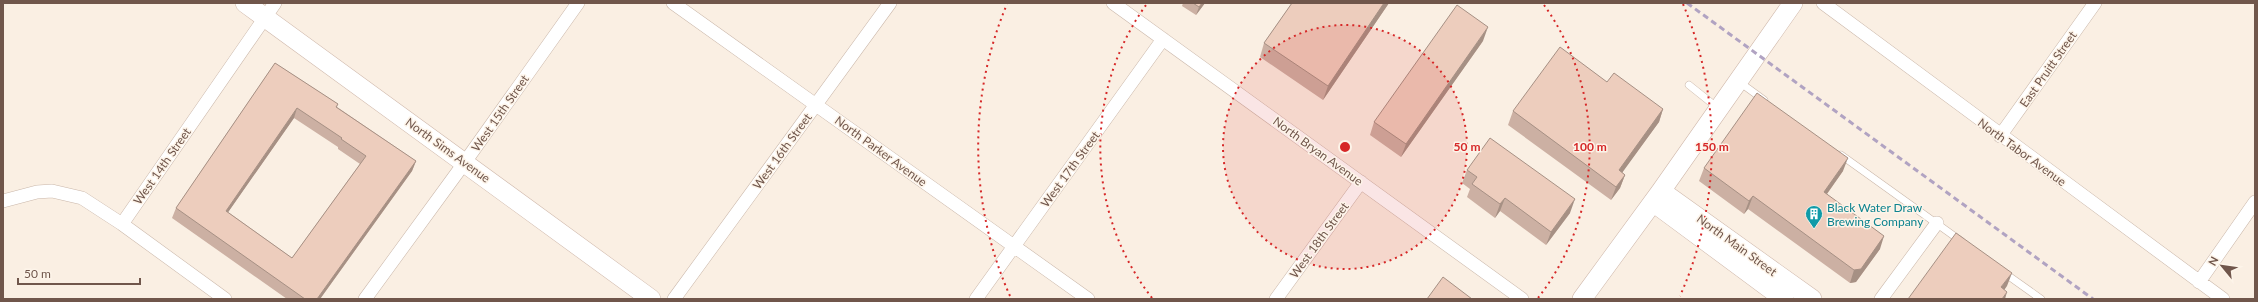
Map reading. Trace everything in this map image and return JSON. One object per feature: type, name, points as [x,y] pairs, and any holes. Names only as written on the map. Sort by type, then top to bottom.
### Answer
[{"type":"street","name":"North Sims Avenue","points":[[244,3],[465,162],[651,299]]},
{"type":"street","name":"West 14th Street","points":[[122,224],[275,3]]},
{"type":"street","name":"West 15th Street","points":[[365,299],[578,3]]},
{"type":"street","name":"North Parker Avenue","points":[[673,3],[1088,299]]},
{"type":"street","name":"West 16th Street","points":[[674,299],[890,3]]},
{"type":"street","name":"North Bryan Avenue","points":[[1113,3],[1522,299]]},
{"type":"street","points":[[1582,299],[1657,197],[1793,3]]},
{"type":"street","name":"North Tabor Avenue","points":[[1823,3],[2000,136],[2223,299]]},
{"type":"street","name":"East Pruitt Street","points":[[2000,136],[2095,3]]},
{"type":"street","name":"West 17th Street","points":[[976,299],[1163,39]]},
{"type":"street","name":"West 18th Street","points":[[1276,299],[1361,182]]},
{"type":"street","points":[[3,201],[37,192],[67,193],[82,198],[122,224],[225,299]]},
{"type":"street","name":"North Main Street","points":[[1657,197],[1784,299]]},
{"type":"street","name":"North Main Street","points":[[1657,197],[1812,299]]},
{"type":"street","points":[[2198,282],[2255,202]]},
{"type":"street","points":[[1881,299],[1936,223]]},
{"type":"lane","points":[[1738,81],[1770,104]]},
{"type":"lane","points":[[1689,85],[1719,109]]},
{"type":"lane","points":[[1834,150],[1967,245]]},
{"type":"lane","points":[[1998,268],[2041,299]]},
{"type":"building","points":[[1193,3],[1202,3],[1199,7]]},
{"type":"building","points":[[1292,3],[1384,3],[1328,86],[1264,43]]},
{"type":"building","points":[[1457,5],[1488,27],[1406,144],[1374,122]]},
{"type":"building","points":[[1560,47],[1607,82],[1614,73],[1663,109],[1619,170],[1625,175],[1616,187],[1513,111]]},
{"type":"building","points":[[275,63],[338,104],[336,107],[416,161],[317,299],[305,299],[176,208]],"holes":[[[297,108],[342,138],[341,139],[366,156],[292,258],[226,211]]]},
{"type":"building","points":[[1757,93],[1848,158],[1824,192],[1884,236],[1861,269],[1854,270],[1753,196],[1749,201],[1704,168]]},
{"type":"building","points":[[1490,138],[1575,199],[1551,232],[1505,198],[1500,204],[1472,184],[1477,177],[1467,170]]},
{"type":"building","points":[[1956,233],[2012,273],[2001,287],[2007,292],[2002,299],[1908,299]]},
{"type":"building","points":[[1443,277],[1472,299],[1427,299]]},
{"type":"railway","points":[[1687,3],[2093,299]]},
{"type":"place","name":"Black Water Draw Brewing Company","points":[[1814,229]]}]
